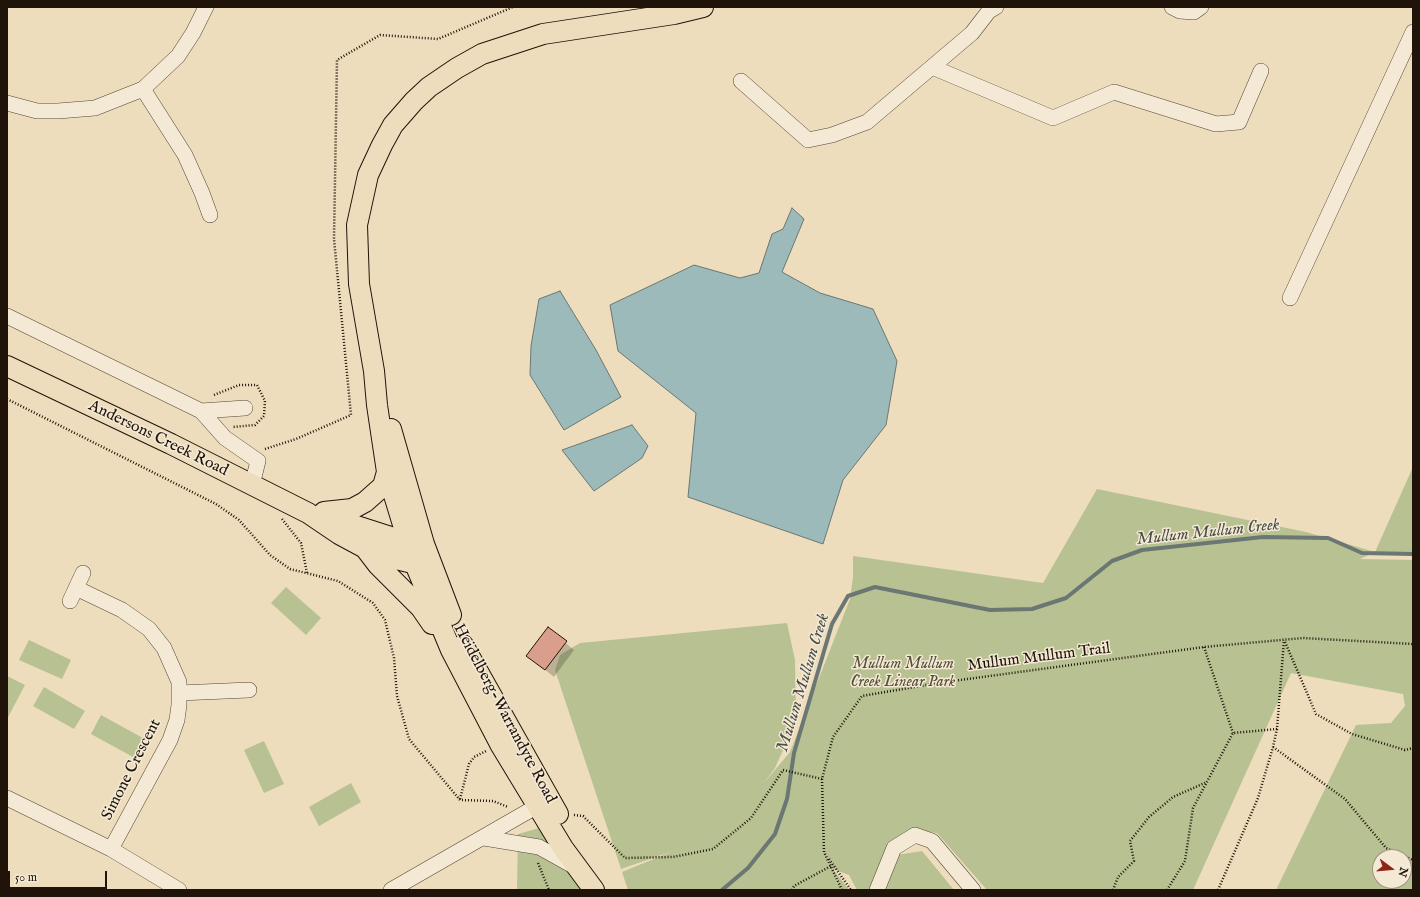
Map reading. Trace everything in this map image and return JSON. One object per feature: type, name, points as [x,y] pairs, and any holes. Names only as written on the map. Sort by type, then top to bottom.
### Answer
[{"type":"main road","name":"Heidelberg-Warrandyte Road","points":[[416,543],[374,371],[359,284],[357,225],[368,175],[382,145],[394,125],[414,101],[429,87],[457,68],[482,54],[514,42],[543,34],[674,14],[703,7]]},
{"type":"main road","name":"Andersons Creek Road","points":[[7,366],[171,444],[308,513],[339,534],[365,548],[424,566]]},
{"type":"main road","name":"Heidelberg-Warrandyte Road","points":[[374,371],[377,405],[387,472],[416,543],[451,650],[500,744],[537,806],[563,848],[595,890]]},
{"type":"main road","points":[[308,513],[352,509],[365,502],[383,486],[387,472]]},
{"type":"main road","name":"Andersons Creek Road","points":[[308,513],[416,543]]},
{"type":"main road","points":[[365,548],[378,565],[421,608],[451,650]]},
{"type":"main road","name":"Heidelberg-Warrandyte Road","points":[[424,566],[460,639],[537,806],[562,822],[583,857],[595,890]]},
{"type":"street","points":[[7,103],[37,111],[95,108],[143,89],[178,56],[193,33],[206,7]]},
{"type":"street","points":[[741,81],[808,140],[832,135],[867,122],[972,33],[989,11],[996,7]]},
{"type":"street","points":[[1172,7],[1180,11],[1194,12],[1201,7]]},
{"type":"street","points":[[1290,298],[1413,32]]},
{"type":"street","points":[[932,67],[1053,118],[1114,92],[1216,124],[1239,122],[1261,71]]},
{"type":"street","points":[[143,89],[185,155],[202,192],[210,215]]},
{"type":"street","points":[[7,316],[201,411],[225,438],[258,461],[252,485]]},
{"type":"street","points":[[201,411],[245,408]]},
{"type":"street","name":"Simone Crescent","points":[[82,574],[73,595],[122,610],[149,629],[164,648],[178,682],[179,693],[177,720],[170,740],[111,849]]},
{"type":"street","points":[[179,693],[249,690]]},
{"type":"street","points":[[7,798],[111,849],[179,890]]},
{"type":"street","points":[[396,889],[537,806]]},
{"type":"street","points":[[877,890],[894,848],[914,835],[932,841],[973,890]]},
{"type":"street","points":[[484,838],[539,847],[578,868]]},
{"type":"path","points":[[261,450],[296,439],[351,415],[334,239],[338,60],[380,35],[438,39],[513,7]]},
{"type":"path","points":[[210,396],[239,385],[257,385],[265,401],[264,416],[255,425],[231,427]]},
{"type":"path","points":[[7,399],[216,504],[239,520],[270,555],[290,569],[338,581],[373,603],[386,620],[394,658],[396,696],[409,739],[460,800],[493,801],[537,806]]},
{"type":"path","points":[[276,498],[276,512],[301,543],[307,573]]},
{"type":"path","name":"Mullum Mullum Trail","points":[[824,852],[822,778],[833,737],[862,696],[938,683],[1204,647],[1303,638],[1413,644]]},
{"type":"path","points":[[1218,890],[1258,798],[1273,746],[1277,729],[1284,640]]},
{"type":"path","points":[[1284,640],[1316,714],[1352,734],[1405,750],[1413,748]]},
{"type":"path","points":[[1167,890],[1185,861],[1193,808],[1233,733],[1204,647]]},
{"type":"path","points":[[1233,733],[1277,729]]},
{"type":"path","points":[[460,800],[469,764],[474,757],[500,744]]},
{"type":"path","points":[[1273,746],[1345,799],[1386,848],[1413,860]]},
{"type":"path","points":[[562,822],[573,815],[583,816],[625,858],[673,857],[713,848],[751,818],[783,770],[822,778]]},
{"type":"path","points":[[1113,890],[1118,877],[1134,861],[1130,841],[1149,817],[1173,797],[1207,782]]},
{"type":"path","points":[[824,852],[842,890]]},
{"type":"path","points":[[824,852],[851,890]]},
{"type":"path","points":[[792,890],[794,886],[831,866]]},
{"type":"green space","points":[[1413,467],[1413,552],[1375,552]]},
{"type":"green space","name":"Mullum Mullum Creek Linear Park","points":[[1097,489],[1306,532],[1375,552],[1360,559],[1413,560],[1413,890],[1276,890],[1356,725],[1391,723],[1405,706],[1403,694],[1291,673],[1193,890],[987,890],[937,833],[918,830],[891,844],[872,890],[857,890],[849,875],[833,869],[849,890],[628,890],[622,872],[673,851],[621,869],[555,670],[560,655],[580,643],[787,623],[795,660],[796,721],[775,768],[763,784],[790,752],[850,599],[853,577],[853,556],[1043,583]]},
{"type":"green space","points":[[286,587],[321,618],[306,635],[271,603]]},
{"type":"green space","points":[[29,640],[71,660],[62,679],[19,660]]},
{"type":"green space","points":[[7,676],[25,685],[7,719]]},
{"type":"green space","points":[[44,687],[85,711],[74,729],[33,706]]},
{"type":"green space","points":[[101,715],[143,738],[133,757],[91,734]]},
{"type":"green space","points":[[264,741],[284,784],[264,793],[244,750]]},
{"type":"green space","points":[[351,783],[361,802],[319,826],[309,807]]},
{"type":"green space","points":[[543,827],[590,890],[517,890],[518,834]]},
{"type":"green space","points":[[922,851],[954,890],[884,890],[897,855]]},
{"type":"water","points":[[792,208],[804,219],[782,272],[820,293],[873,309],[897,361],[886,425],[843,480],[823,544],[688,497],[696,413],[618,351],[610,305],[694,265],[740,278],[759,273],[772,234],[783,229]]},
{"type":"water","points":[[560,291],[596,350],[621,397],[564,430],[530,375],[531,346],[539,299]]},
{"type":"water","points":[[632,425],[648,446],[642,458],[594,491],[562,450]]},
{"type":"building","points":[[548,627],[567,641],[545,670],[526,656]]},
{"type":"waterway","name":"Mullum Mullum Creek","points":[[722,890],[748,868],[775,834],[787,799],[794,753],[832,624],[848,596],[875,587],[990,610],[1032,609],[1066,598],[1112,561],[1142,550],[1263,537],[1328,538],[1362,553],[1413,554]]}]
